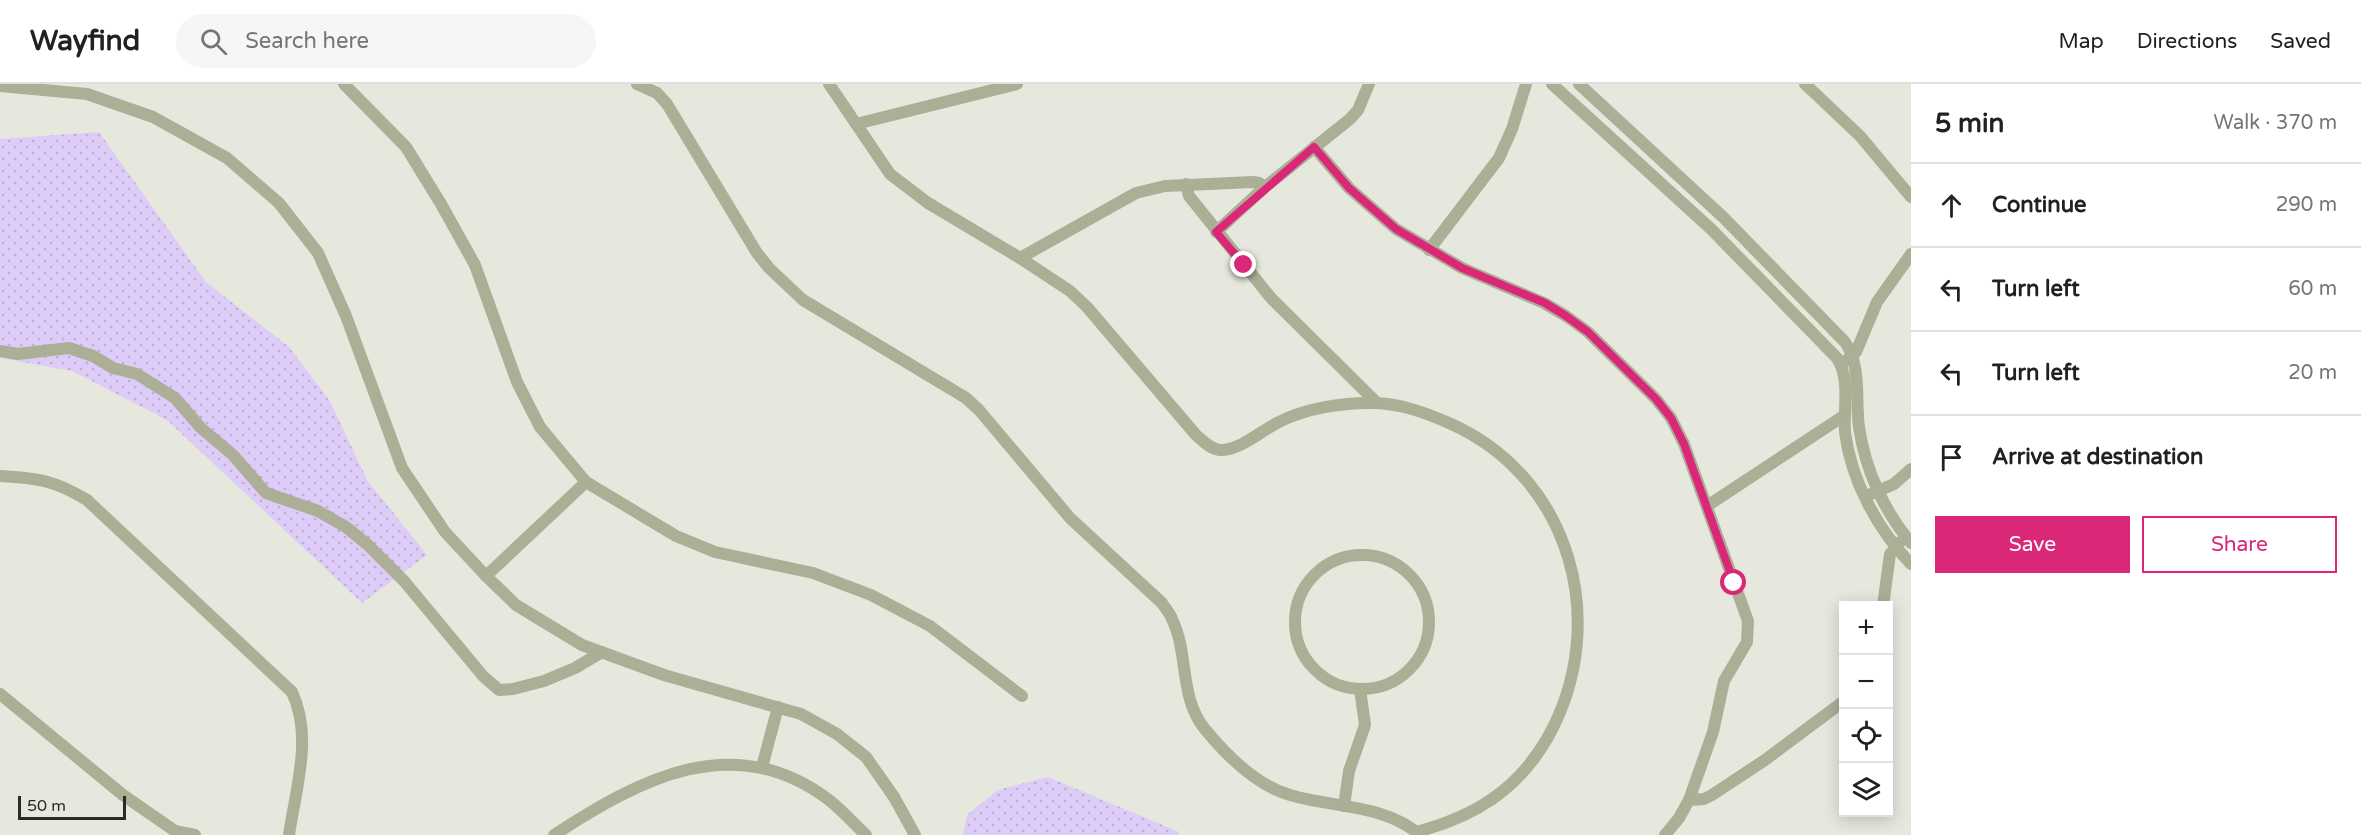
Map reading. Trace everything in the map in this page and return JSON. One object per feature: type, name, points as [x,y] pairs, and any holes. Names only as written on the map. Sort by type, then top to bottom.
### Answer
[{"type":"street","points":[[344,84],[406,147],[441,204],[475,265],[517,382],[540,427],[586,482],[676,536],[715,552],[813,573],[871,595],[930,626],[1022,696]]},
{"type":"street","points":[[637,84],[657,93],[667,104],[757,253],[769,268],[803,300],[966,398],[979,410],[1070,518],[1162,603],[1172,619],[1178,637],[1191,703],[1202,725],[1216,743],[1240,766],[1288,795],[1384,814],[1418,833],[1460,819],[1491,801],[1520,776],[1537,756],[1558,718],[1569,690],[1574,668],[1578,627],[1576,592],[1570,560],[1560,535],[1547,510],[1512,464],[1491,446],[1453,425],[1420,411],[1377,403],[1339,405],[1309,412],[1281,421],[1233,448],[1220,451],[1211,447],[1196,435],[1087,307],[1070,291],[1020,258],[928,204],[890,174],[829,84]]},
{"type":"street","points":[[856,124],[1017,84]]},
{"type":"street","points":[[1216,232],[1265,187],[1350,119],[1358,110],[1369,84]]},
{"type":"street","points":[[1429,250],[1499,158],[1512,129],[1526,84]]},
{"type":"street","points":[[1552,84],[1711,229],[1833,353],[1841,364],[1845,382],[1848,448],[1865,496],[1878,522],[1911,564]]},
{"type":"street","points":[[1579,84],[1724,218],[1845,342],[1853,357],[1860,436],[1878,492],[1908,540],[1896,546],[1890,554],[1884,601]]},
{"type":"street","points":[[1805,84],[1860,136],[1911,197]]},
{"type":"street","points":[[0,86],[87,94],[153,117],[227,158],[279,203],[318,253],[346,316],[402,468],[445,532],[486,576],[516,605],[582,645],[664,675],[801,714],[837,734],[866,757],[894,798],[915,835]]},
{"type":"street","points":[[1314,147],[1349,188],[1396,229],[1429,250],[1497,285],[1545,303],[1588,332],[1656,399],[1671,418],[1684,444],[1707,506],[1748,621],[1749,630],[1747,642],[1724,681],[1713,732],[1689,800],[1679,818],[1665,835]]},
{"type":"street","points":[[1020,258],[1137,193],[1152,187],[1253,182],[1265,187]]},
{"type":"street","points":[[1186,184],[1189,196],[1271,298],[1377,403]]},
{"type":"street","points":[[1841,364],[1853,357],[1861,344],[1877,302],[1911,254]]},
{"type":"street","points":[[0,351],[18,354],[69,348],[93,356],[113,368],[137,374],[175,398],[195,422],[233,455],[266,493],[318,511],[346,527],[368,545],[397,573],[483,676],[499,690],[544,681],[575,668],[602,652]]},
{"type":"street","points":[[1707,506],[1845,415]]},
{"type":"street","points":[[1865,496],[1894,483],[1911,469]]},
{"type":"street","points":[[0,476],[41,479],[66,487],[87,500],[292,692],[303,724],[303,748],[289,835]]},
{"type":"street","points":[[486,576],[586,482]]},
{"type":"street","points":[[1364,554],[1385,558],[1403,568],[1418,583],[1427,603],[1430,624],[1426,644],[1416,663],[1400,677],[1381,686],[1360,689],[1337,684],[1317,672],[1302,654],[1295,631],[1295,608],[1304,586],[1320,569],[1340,558],[1364,554]]},
{"type":"street","points":[[1344,806],[1349,771],[1365,725],[1360,689]]},
{"type":"street","points":[[0,694],[123,795],[175,831],[195,835]]},
{"type":"street","points":[[1689,800],[1704,799],[1712,795],[1765,760],[1839,705]]},
{"type":"street","points":[[762,767],[778,707]]},
{"type":"street","points":[[554,835],[616,796],[661,776],[697,767],[762,767],[792,778],[829,800],[866,835]]},
{"type":"street","points":[[1449,835],[1460,819]]},
{"type":"shaded area","points":[[99,132],[206,282],[289,347],[330,401],[367,480],[427,555],[362,603],[167,420],[72,371],[0,358],[0,139]]},
{"type":"shaded area","points":[[1048,777],[1177,831],[1180,835],[963,835],[967,815],[998,790]]},
{"type":"route","points":[[1244,265],[1216,232],[1265,187],[1314,147],[1349,188],[1396,229],[1462,268],[1497,285],[1545,303],[1566,316],[1588,332],[1656,399],[1671,418],[1684,444],[1734,583]]}]
